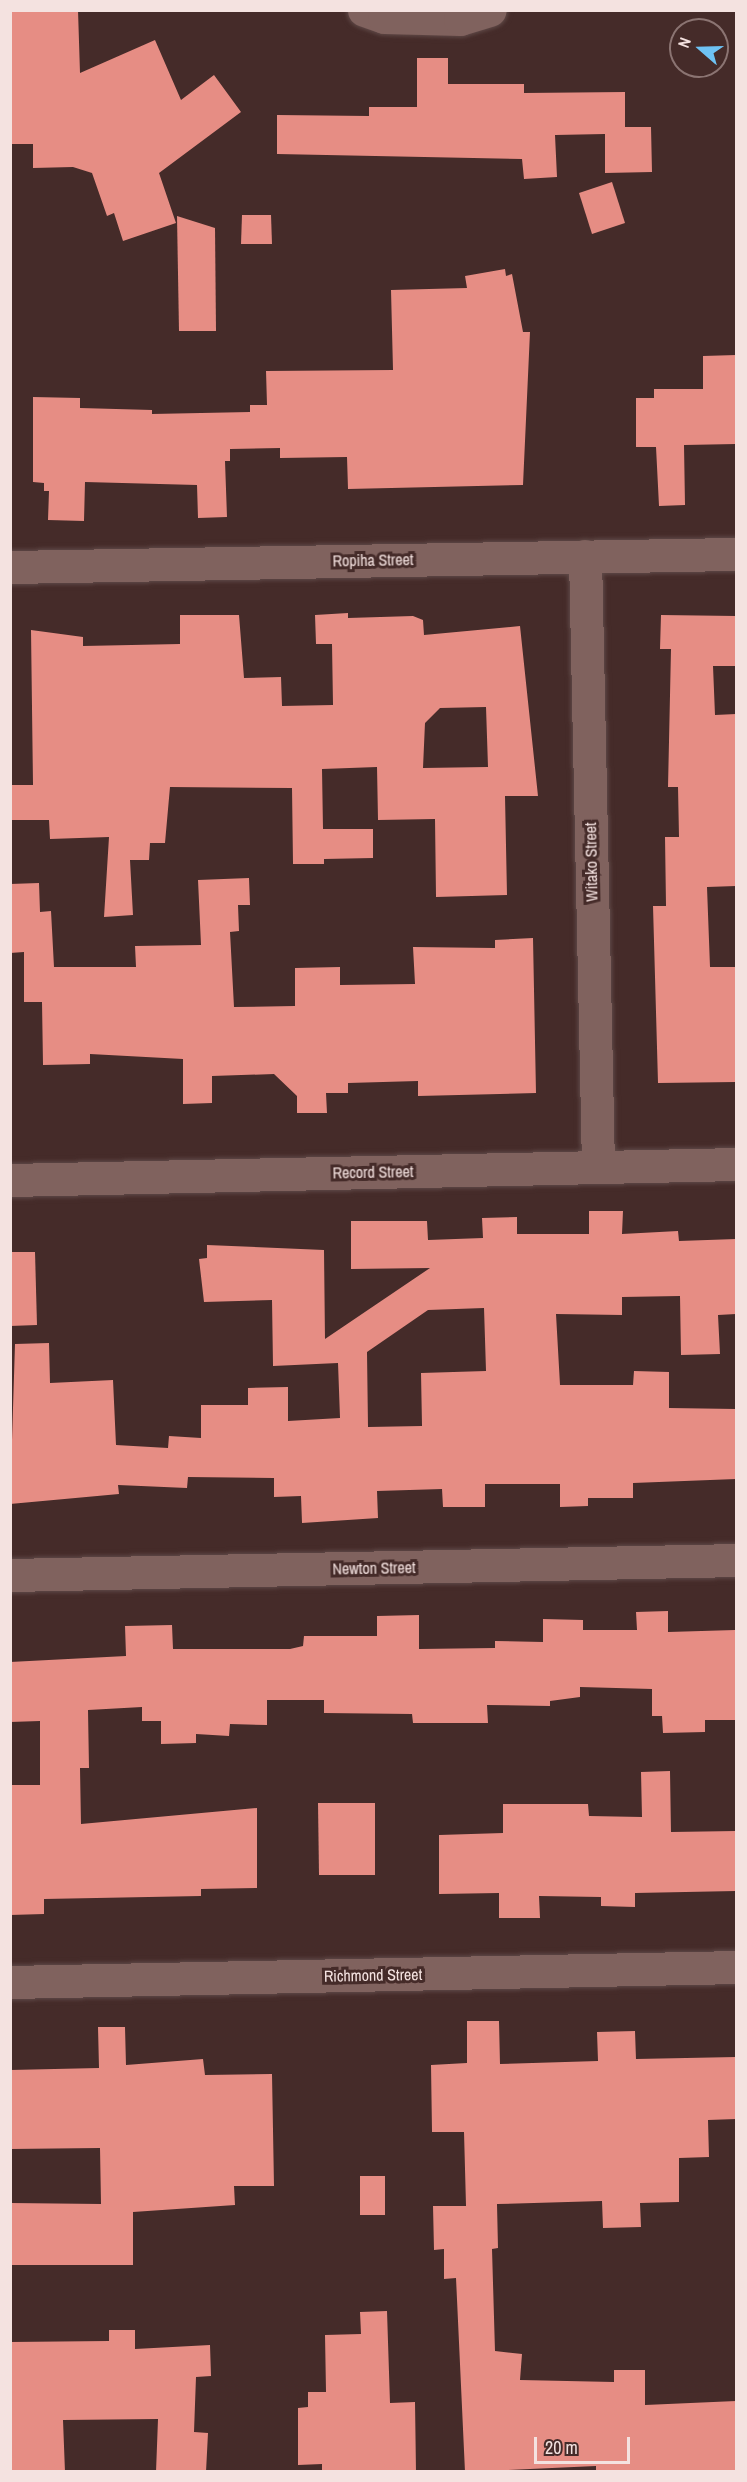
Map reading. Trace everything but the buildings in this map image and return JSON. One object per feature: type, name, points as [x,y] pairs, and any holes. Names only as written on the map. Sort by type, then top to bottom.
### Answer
[{"type":"street","points":[[364,10],[384,17],[460,19],[489,10]]},
{"type":"street","name":"Ropiha Street","points":[[10,567],[736,554]]},
{"type":"street","name":"Witako Street","points":[[585,556],[598,1167]]},
{"type":"street","name":"Record Street","points":[[10,1180],[736,1164]]},
{"type":"street","name":"Newton Street","points":[[10,1575],[736,1560]]},
{"type":"street","name":"Richmond Street","points":[[10,1982],[736,1967]]}]
